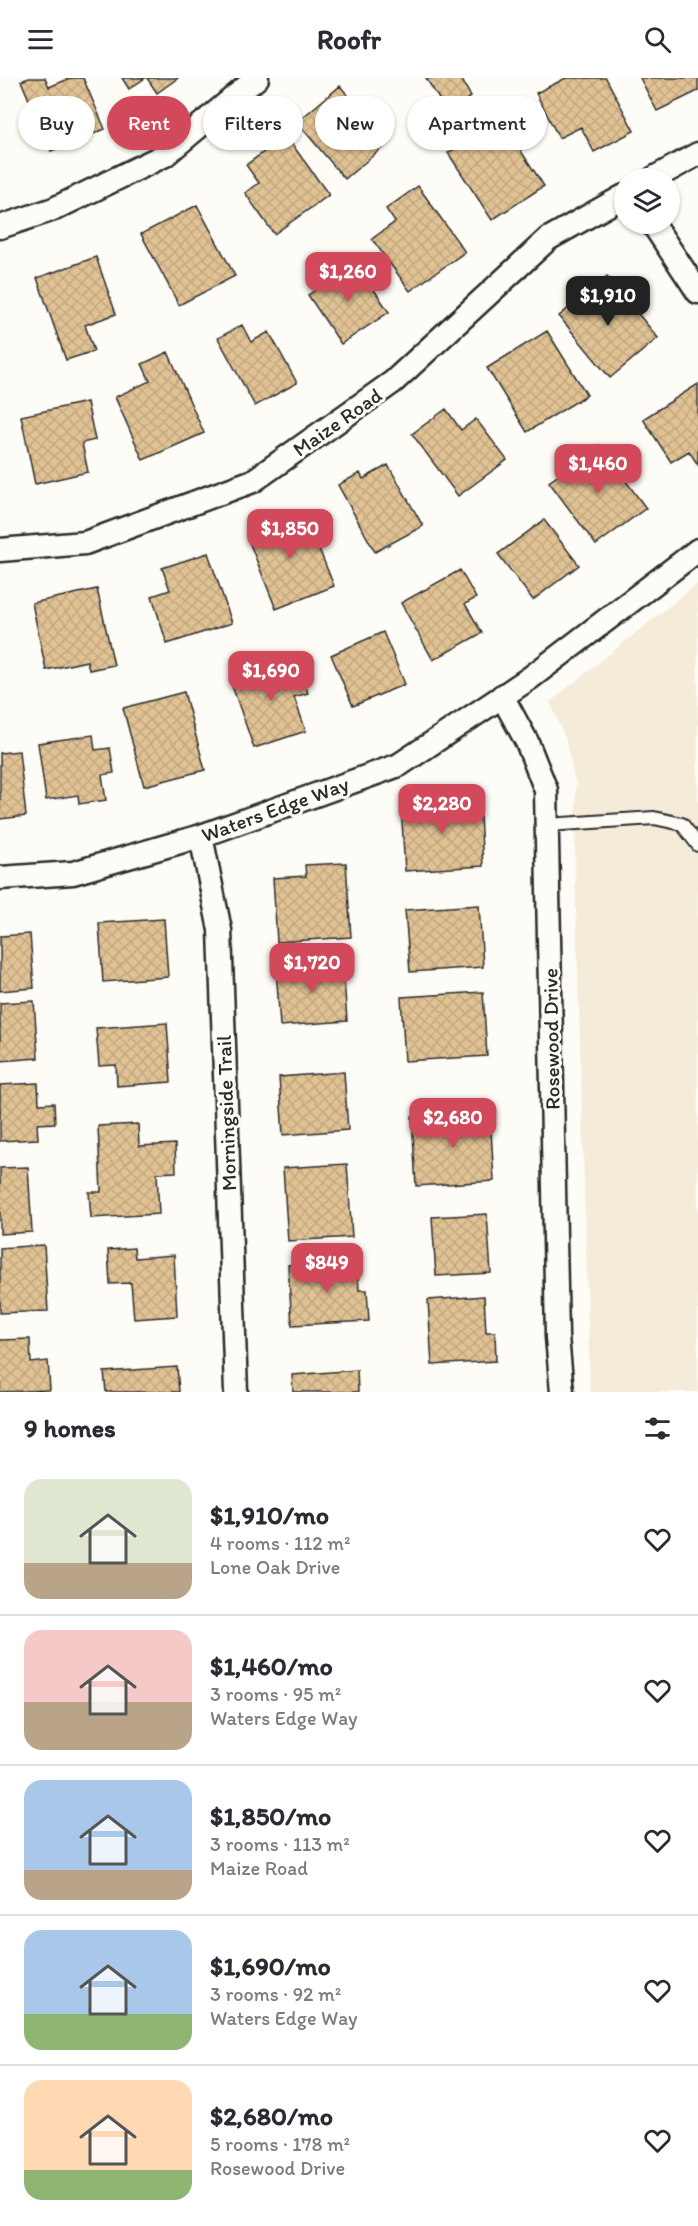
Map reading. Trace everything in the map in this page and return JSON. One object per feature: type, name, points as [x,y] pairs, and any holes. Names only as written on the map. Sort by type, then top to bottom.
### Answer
[{"type":"street","points":[[0,227],[54,209],[165,155],[257,78]]},
{"type":"street","points":[[672,168],[698,153]]},
{"type":"street","name":"Maize Road","points":[[0,550],[85,543],[253,481],[393,382],[548,239],[614,202]]},
{"type":"street","points":[[660,234],[698,292]]},
{"type":"street","name":"Waters Edge Way","points":[[0,878],[73,873],[201,836],[399,765],[502,696],[698,550]]},
{"type":"street","name":"Rosewood Drive","points":[[502,696],[527,742],[546,790],[557,1337],[562,1392]]},
{"type":"street","name":"Morningside Trail","points":[[201,836],[220,930],[236,1392]]},
{"type":"lane","points":[[547,825],[654,818],[682,824],[698,846]]},
{"type":"shaded area","points":[[698,583],[698,1392],[590,1392],[575,870],[576,786],[565,738],[550,702]]},
{"type":"building","points":[[29,78],[45,78],[49,87],[71,78],[83,78],[91,96],[27,96],[21,81]]},
{"type":"building","points":[[122,78],[145,78],[129,89]]},
{"type":"building","points":[[147,78],[178,78],[157,93]]},
{"type":"building","points":[[426,78],[461,78],[470,96],[437,96]]},
{"type":"building","points":[[566,78],[606,78],[634,131],[594,152],[581,127],[559,138],[547,115],[547,96],[538,96],[536,93]]},
{"type":"building","points":[[640,78],[698,78],[698,91],[657,111]]},
{"type":"building","points":[[340,86],[348,96],[328,96]]},
{"type":"building","points":[[95,106],[105,129],[95,133]]},
{"type":"building","points":[[315,107],[315,143],[303,129],[303,117]]},
{"type":"building","points":[[267,150],[296,150],[329,195],[274,234],[245,193],[259,183],[246,165]]},
{"type":"building","points":[[321,150],[380,150],[345,179]]},
{"type":"building","points":[[453,150],[520,150],[544,186],[492,220],[448,153]]},
{"type":"building","points":[[418,186],[465,252],[410,291],[372,239],[395,222],[386,209]]},
{"type":"building","points":[[197,205],[235,276],[179,305],[141,234]]},
{"type":"building","points":[[96,257],[116,314],[85,325],[94,351],[66,360],[37,278]]},
{"type":"building","points":[[356,263],[389,312],[341,344],[308,295]]},
{"type":"building","points":[[607,276],[658,338],[610,378],[559,316]]},
{"type":"building","points":[[242,325],[251,342],[269,332],[297,383],[255,406],[218,338]]},
{"type":"building","points":[[547,331],[587,395],[527,432],[487,368]]},
{"type":"building","points":[[168,352],[204,433],[143,460],[115,397],[150,381],[142,364]]},
{"type":"building","points":[[698,384],[698,465],[689,451],[671,462],[643,419]]},
{"type":"building","points":[[87,402],[95,440],[82,443],[88,472],[35,484],[21,416]]},
{"type":"building","points":[[446,409],[461,430],[476,419],[507,460],[458,496],[412,434]]},
{"type":"building","points":[[599,445],[646,508],[596,545],[549,482]]},
{"type":"building","points":[[388,465],[423,526],[375,552],[338,485],[360,473],[363,479]]},
{"type":"building","points":[[304,511],[334,586],[276,609],[246,534]]},
{"type":"building","points":[[544,520],[579,565],[533,600],[498,554]]},
{"type":"building","points":[[208,553],[232,623],[167,644],[152,596],[170,590],[162,568]]},
{"type":"building","points":[[460,570],[476,598],[465,604],[482,633],[433,660],[401,603]]},
{"type":"building","points":[[97,589],[114,665],[89,670],[87,661],[46,670],[32,603]]},
{"type":"building","points":[[383,632],[405,684],[353,706],[331,655]]},
{"type":"building","points":[[296,658],[308,693],[294,697],[306,731],[254,748],[230,680]]},
{"type":"building","points":[[184,692],[205,770],[144,786],[123,708]]},
{"type":"building","points":[[93,735],[95,750],[110,748],[114,773],[102,775],[106,800],[79,804],[78,795],[46,800],[38,743]]},
{"type":"building","points":[[19,751],[26,816],[0,819],[0,753]]},
{"type":"building","points":[[479,799],[483,866],[405,871],[401,805]]},
{"type":"building","points":[[346,863],[351,937],[277,942],[273,878],[306,876],[305,865]]},
{"type":"building","points":[[479,905],[483,967],[410,972],[405,910]]},
{"type":"building","points":[[164,919],[168,977],[103,982],[99,923]]},
{"type":"building","points":[[30,934],[34,988],[0,991],[0,936]]},
{"type":"building","points":[[343,963],[347,1021],[280,1026],[276,968]]},
{"type":"building","points":[[483,992],[487,1056],[405,1061],[401,997]]},
{"type":"building","points":[[34,1001],[38,1058],[0,1061],[0,1003]]},
{"type":"building","points":[[167,1023],[171,1082],[117,1086],[116,1065],[99,1066],[96,1028]]},
{"type":"building","points":[[344,1072],[348,1130],[283,1135],[279,1077]]},
{"type":"building","points":[[38,1083],[39,1104],[54,1103],[55,1123],[37,1124],[38,1139],[0,1141],[0,1085]]},
{"type":"building","points":[[490,1113],[494,1181],[416,1186],[412,1117]]},
{"type":"building","points":[[138,1124],[139,1146],[175,1144],[176,1172],[157,1173],[159,1214],[91,1218],[89,1192],[101,1192],[98,1126]]},
{"type":"building","points":[[347,1164],[352,1237],[288,1241],[283,1168]]},
{"type":"building","points":[[28,1167],[32,1232],[0,1234],[0,1168]]},
{"type":"building","points":[[487,1214],[491,1273],[436,1276],[432,1217]]},
{"type":"building","points":[[44,1245],[48,1311],[0,1313],[0,1248]]},
{"type":"building","points":[[134,1248],[135,1258],[174,1255],[177,1316],[134,1319],[131,1283],[110,1284],[108,1250]]},
{"type":"building","points":[[357,1261],[359,1290],[367,1290],[369,1321],[292,1325],[288,1265]]},
{"type":"building","points":[[484,1296],[486,1332],[495,1332],[496,1361],[432,1365],[428,1300]]},
{"type":"building","points":[[30,1339],[31,1363],[48,1361],[50,1390],[0,1392],[0,1340]]},
{"type":"building","points":[[177,1367],[179,1392],[106,1392],[104,1372]]},
{"type":"building","points":[[357,1370],[358,1392],[293,1392],[292,1375]]}]
